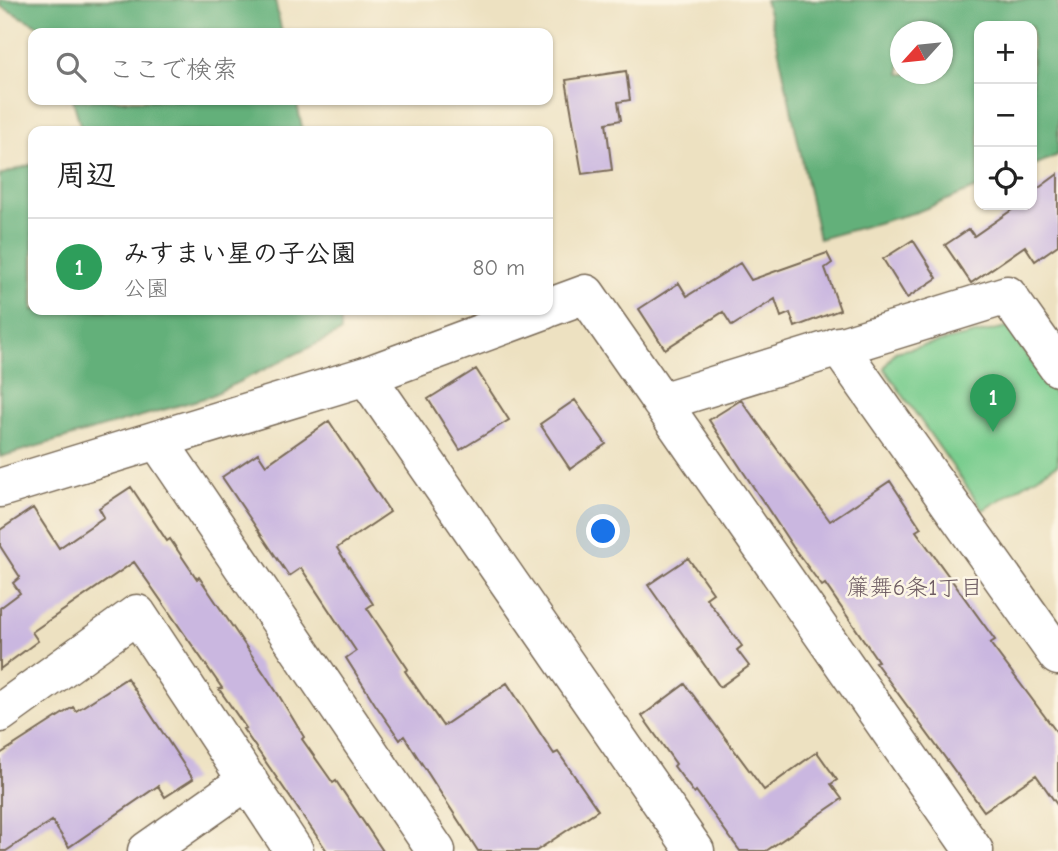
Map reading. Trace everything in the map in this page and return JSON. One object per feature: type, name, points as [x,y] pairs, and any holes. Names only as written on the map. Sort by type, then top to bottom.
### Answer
[{"type":"street","points":[[553,306],[586,294],[974,851]]},
{"type":"street","points":[[661,402],[1007,295],[1058,367]]},
{"type":"street","points":[[0,488],[366,376],[530,315]]},
{"type":"street","points":[[838,346],[1058,656]]},
{"type":"street","points":[[366,376],[695,851]]},
{"type":"street","points":[[158,441],[436,851]]},
{"type":"street","points":[[0,713],[137,614],[294,851]]},
{"type":"street","points":[[148,851],[248,780]]},
{"type":"green space","points":[[0,0],[275,0],[281,28],[42,28],[0,6]]},
{"type":"green space","points":[[765,0],[1058,0],[1058,155],[1037,164],[1037,21],[974,21],[974,189],[917,212],[819,239],[776,38]]},
{"type":"green space","points":[[74,105],[297,105],[302,126],[81,126]]},
{"type":"green space","points":[[28,166],[28,315],[341,315],[341,332],[208,397],[0,457],[0,175]]},
{"type":"green space","points":[[1007,327],[1058,399],[1058,464],[983,510],[884,368],[895,352]]},
{"type":"building","points":[[626,71],[630,100],[618,102],[621,120],[606,123],[612,170],[582,174],[566,80]]},
{"type":"building","points":[[1058,174],[1058,245],[1035,261],[1025,246],[971,283],[945,245],[969,229],[974,236],[1012,210],[1037,210],[1037,189]]},
{"type":"building","points":[[913,240],[937,278],[907,298],[883,259]]},
{"type":"building","points":[[827,253],[832,263],[825,268],[840,310],[795,327],[790,313],[781,317],[775,299],[732,326],[723,312],[665,349],[639,309],[679,283],[687,296],[740,263],[751,280]]},
{"type":"building","points":[[476,369],[509,420],[460,450],[428,399]]},
{"type":"building","points":[[575,400],[606,444],[570,469],[540,424]]},
{"type":"building","points":[[741,400],[830,521],[890,481],[921,528],[916,531],[995,640],[990,643],[1058,734],[1058,806],[1036,775],[984,811],[875,662],[878,661],[825,584],[822,586],[793,547],[709,420]]},
{"type":"building","points":[[329,421],[390,512],[337,548],[373,604],[367,608],[408,669],[405,671],[443,726],[507,683],[554,754],[558,752],[598,810],[536,851],[478,851],[404,736],[400,740],[346,658],[356,651],[301,568],[289,576],[222,477],[258,453],[266,465]]},
{"type":"building","points":[[131,487],[167,541],[170,539],[197,579],[199,577],[278,694],[304,737],[302,739],[333,783],[336,781],[383,851],[327,851],[243,729],[246,728],[219,689],[222,688],[134,562],[32,632],[38,641],[0,669],[0,608],[20,593],[13,583],[20,577],[0,546],[0,530],[33,508],[59,548],[104,517],[99,508]]},
{"type":"building","points":[[688,558],[713,593],[706,598],[742,646],[737,650],[749,666],[720,687],[648,585]]},
{"type":"building","points":[[127,678],[193,779],[165,797],[158,786],[69,847],[52,821],[6,851],[0,851],[0,754],[73,707],[76,711]]},
{"type":"building","points":[[685,684],[764,790],[817,752],[837,780],[831,784],[842,799],[766,851],[740,851],[674,766],[676,764],[642,716]]},
{"type":"place","name":"みすまい星の子公園","points":[[993,432]]},
{"type":"district","name":"簾舞6条1丁目","points":[[915,587]]}]
